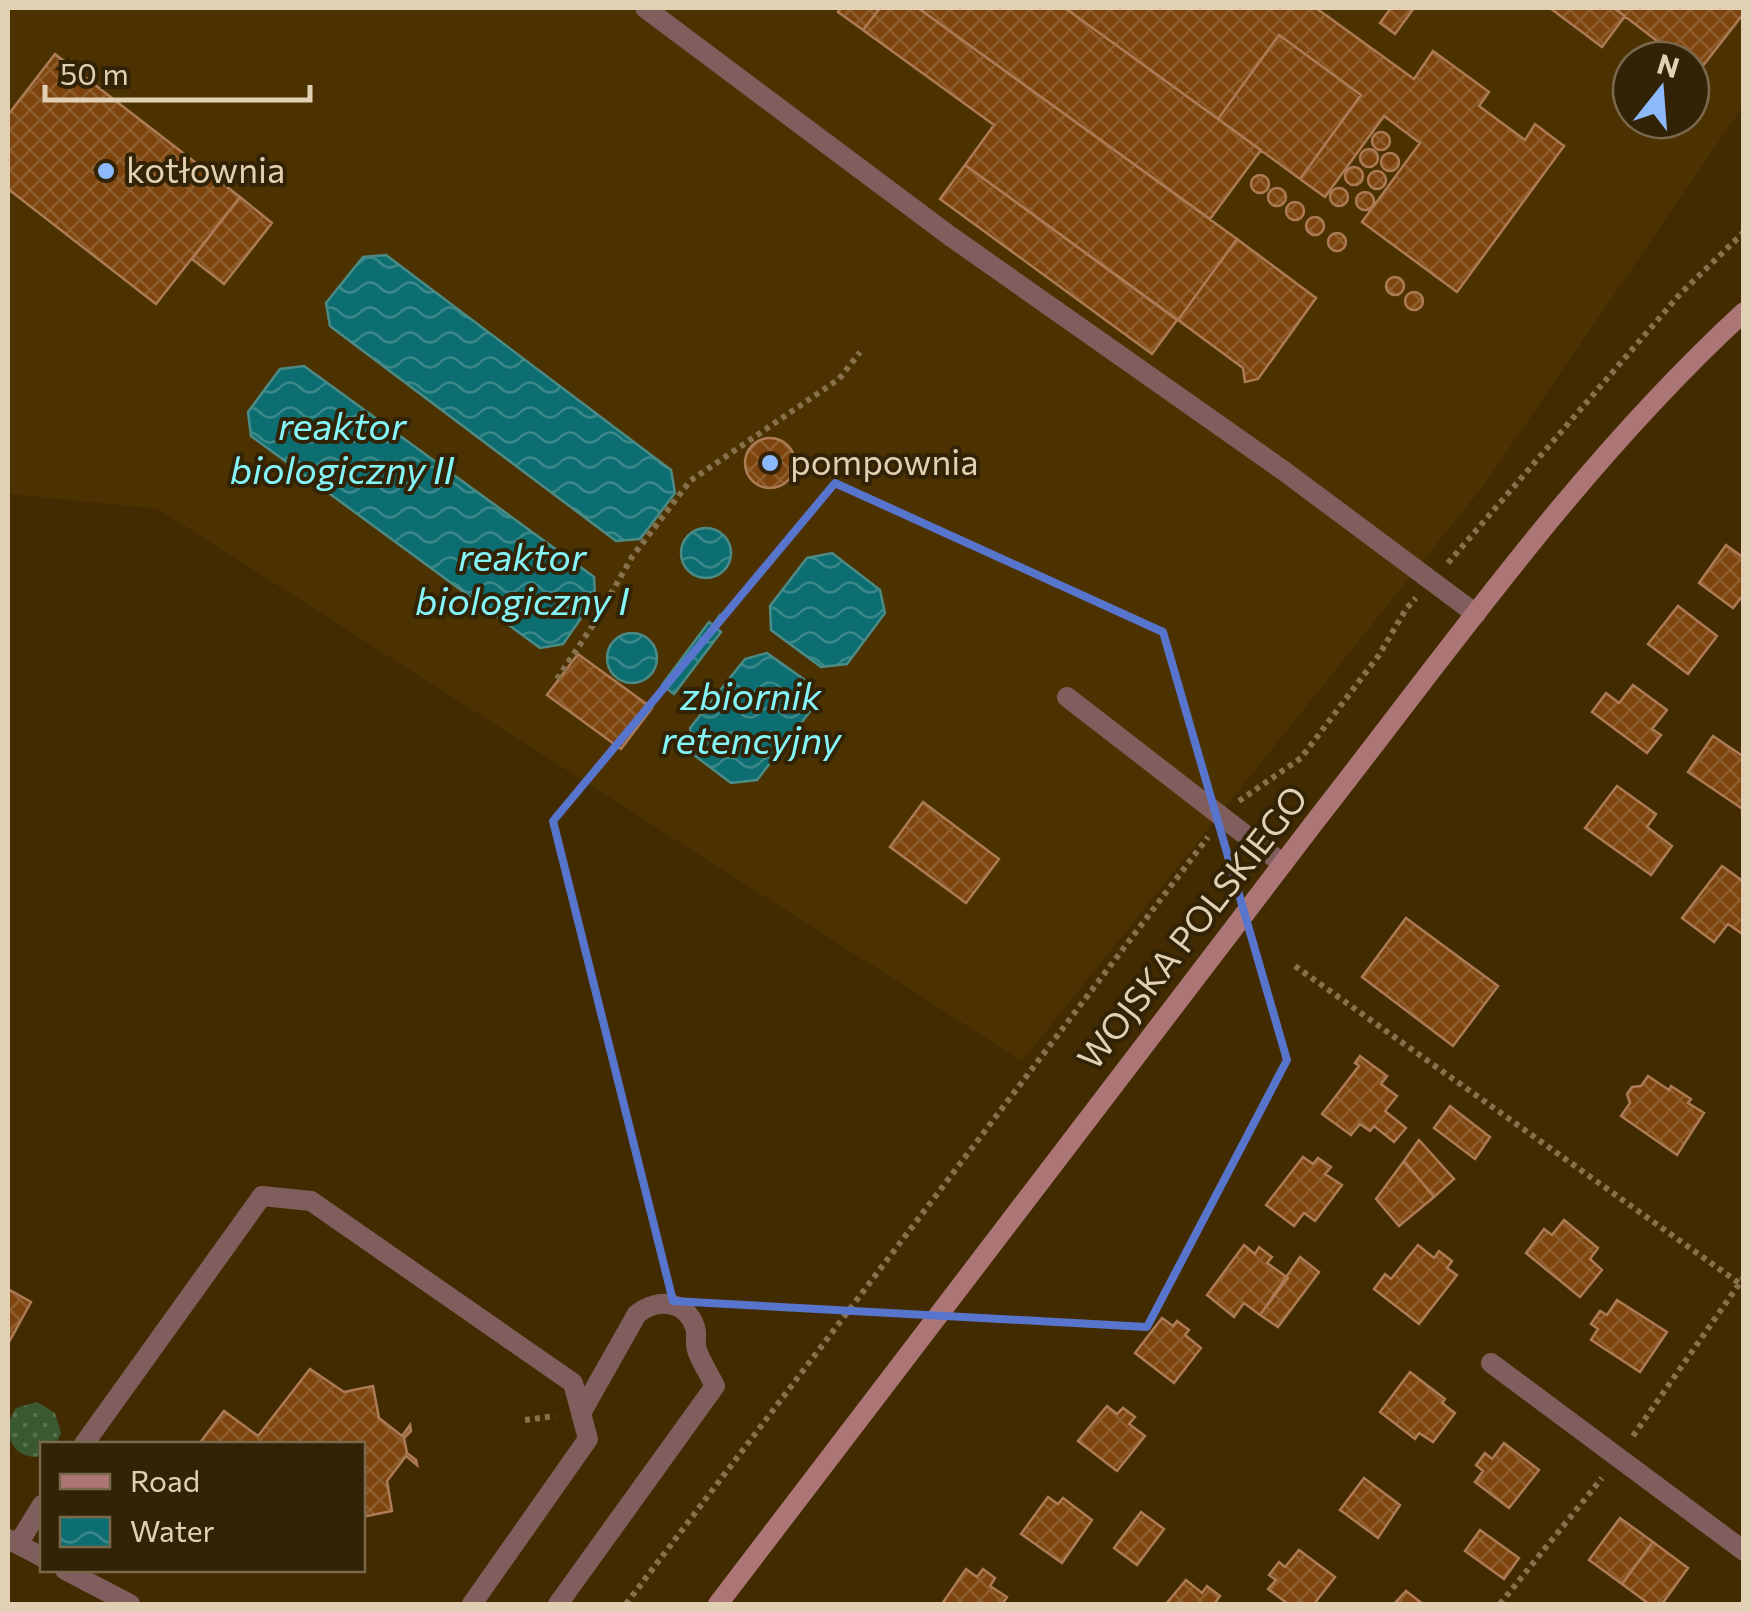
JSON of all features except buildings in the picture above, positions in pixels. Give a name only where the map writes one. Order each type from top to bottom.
[{"type":"main road","name":"WOJSKA POLSKIEGO","points":[[718,1604],[1546,524],[1650,403],[1744,312]]},
{"type":"street","points":[[645,8],[950,236],[1284,471],[1476,614]]},
{"type":"street","points":[[1067,697],[1283,864]]},
{"type":"street","points":[[85,1442],[262,1196],[311,1202],[574,1383],[588,1438],[472,1604]]},
{"type":"street","points":[[558,1604],[715,1386],[695,1346],[697,1335],[688,1314],[668,1303],[646,1306],[581,1413]]},
{"type":"street","points":[[1491,1363],[1744,1551]]},
{"type":"street","points":[[40,1507],[13,1541],[40,1556]]},
{"type":"street","points":[[69,1572],[130,1604]]},
{"type":"path","points":[[626,1604],[1223,817],[1232,806],[1301,758],[1379,654],[1406,610],[1680,294],[1744,232]]},
{"type":"path","points":[[558,679],[632,557],[690,481],[839,379],[860,352]]},
{"type":"path","points":[[1295,966],[1739,1283]]},
{"type":"highlighted area","points":[[835,483],[1163,632],[1287,1060],[1147,1327],[673,1301],[553,821]]},
{"type":"shaded area","points":[[8,8],[1743,8],[1743,106],[1484,485],[1022,1061],[158,509],[8,494]]},
{"type":"green space","points":[[37,1402],[55,1413],[61,1433],[57,1442],[40,1442],[40,1456],[23,1454],[12,1443],[9,1426],[16,1408]]},
{"type":"water","points":[[386,255],[671,470],[675,493],[640,539],[616,541],[330,326],[326,303],[363,257]]},
{"type":"water","points":[[304,366],[594,577],[595,598],[563,644],[540,648],[251,436],[248,412],[280,369]]},
{"type":"water","points":[[706,528],[724,535],[731,553],[724,571],[706,578],[688,571],[681,553],[688,535]]},
{"type":"water","points":[[832,553],[880,590],[885,613],[847,664],[821,667],[771,630],[770,606],[807,558]]},
{"type":"water","points":[[720,615],[723,618],[716,628],[721,632],[674,694],[662,685],[709,622],[713,625]]},
{"type":"water","points":[[632,633],[650,640],[657,658],[650,676],[632,683],[614,676],[607,658],[614,640]]},
{"type":"water","name":"zbiornik retencyjny","points":[[767,653],[809,683],[811,710],[757,780],[731,783],[694,755],[690,728],[745,659]]},
{"type":"place","name":"kotłownia","points":[[106,171]]},
{"type":"place","name":"pompownia","points":[[770,463]]},
{"type":"water label","name":"reaktor biologiczny II","points":[[342,449]]},
{"type":"water label","name":"reaktor biologiczny I","points":[[522,580]]}]
